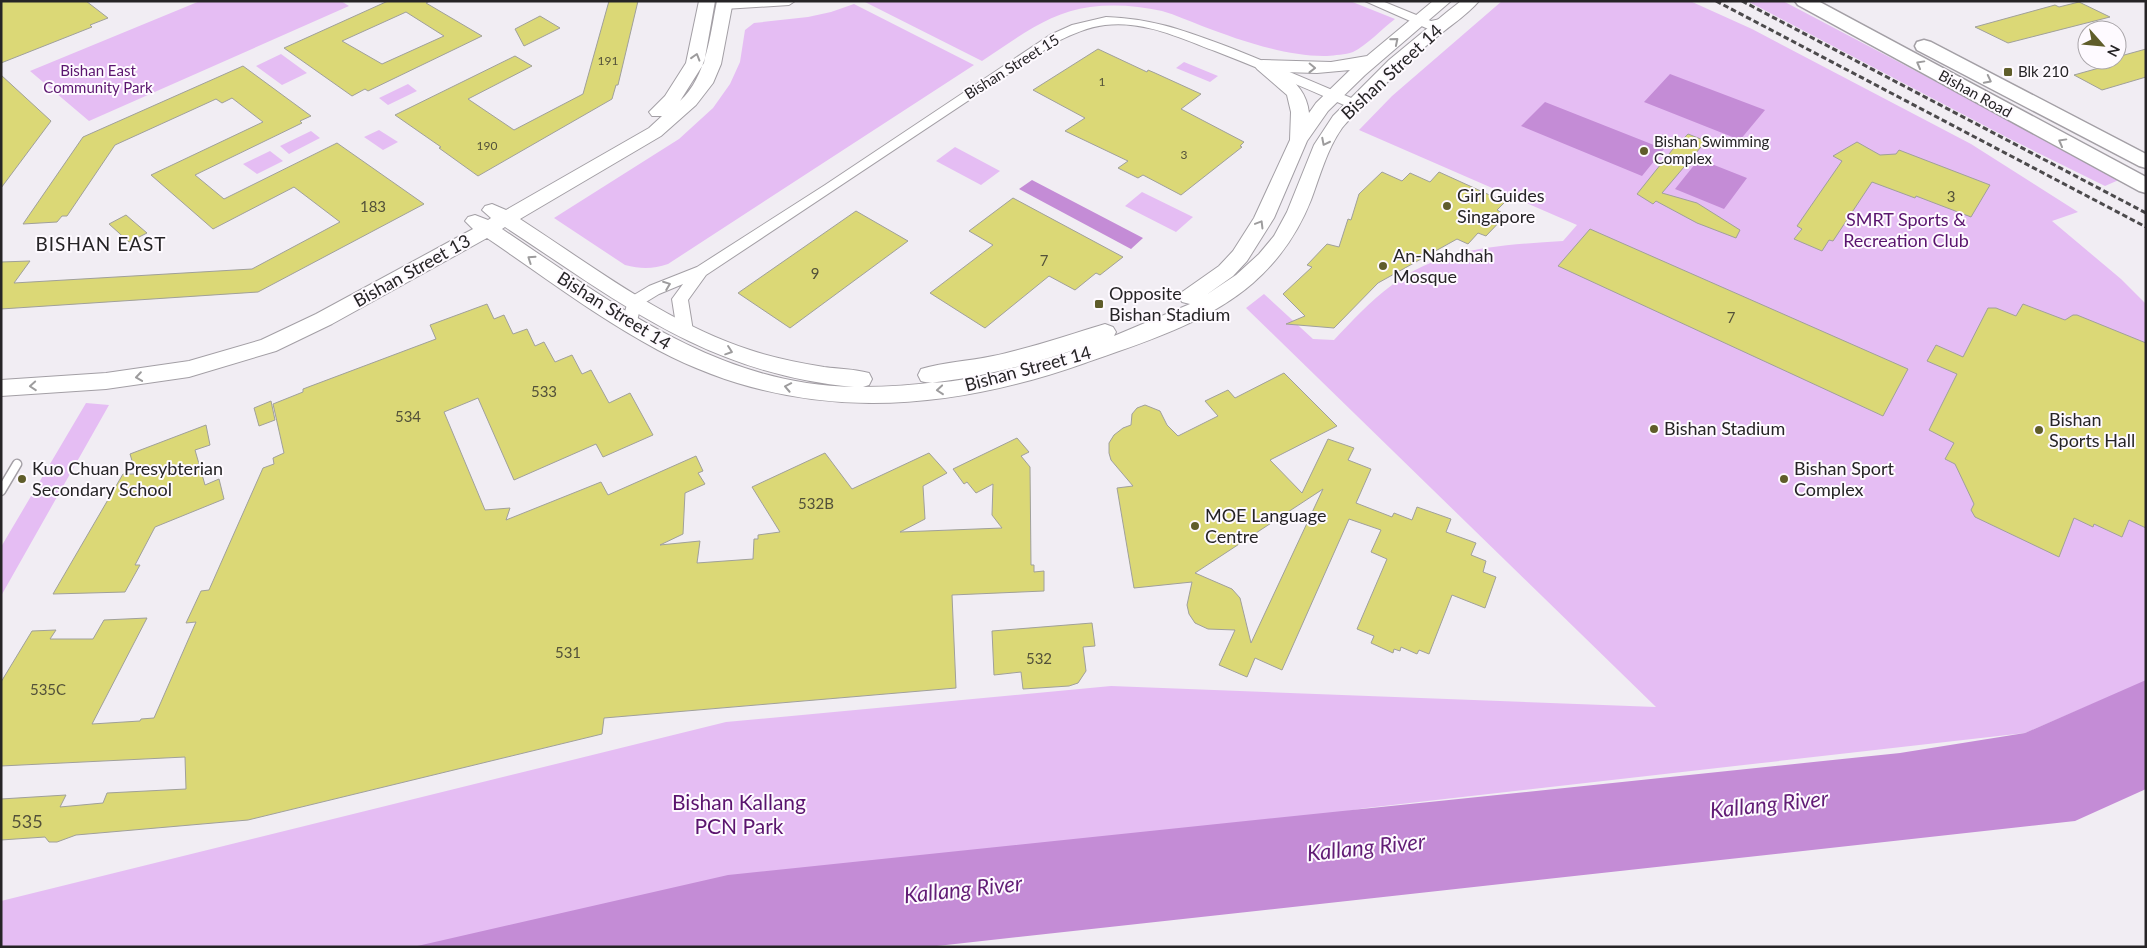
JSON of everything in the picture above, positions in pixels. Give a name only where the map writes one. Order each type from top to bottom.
[{"type":"main road","name":"Bishan Road","points":[[1804,1],[2146,186]]},
{"type":"main road","name":"Bishan Road","points":[[1836,1],[2146,162]]},
{"type":"street","points":[[719,2],[790,1]]},
{"type":"street","points":[[1371,1],[1430,25],[1444,22]]},
{"type":"street","name":"Bishan Street 14","points":[[490,219],[685,331],[723,349],[781,368],[831,377],[881,380],[949,373],[1027,355],[1138,321],[1182,301],[1226,271],[1240,256],[1264,218],[1298,141],[1310,120],[1334,95],[1375,58],[1443,1]]},
{"type":"street","name":"Bishan Street 14","points":[[490,219],[630,325],[695,359],[758,381],[818,392],[876,395],[946,390],[994,382],[1073,360],[1204,306],[1237,285],[1260,265],[1283,238],[1330,132],[1343,116],[1356,105],[1398,60],[1471,1]]},
{"type":"street","name":"Bishan Street 13","points":[[1,388],[106,382],[171,372],[211,363],[268,346],[324,319],[639,126],[672,99],[695,63],[719,2]]},
{"type":"street","name":"Bishan Street 15","points":[[634,302],[654,290],[702,271],[1054,38],[1076,28],[1106,21],[1134,22],[1165,28],[1263,65],[1356,105]]},
{"type":"street","points":[[1263,65],[1323,68],[1350,66],[1375,58]]},
{"type":"street","points":[[1263,65],[1288,84],[1299,100],[1301,114],[1298,141]]},
{"type":"street","name":"Bishan Street 13","points":[[1,372],[117,364],[177,356],[208,350],[251,337],[304,316],[490,219]]},
{"type":"street","name":"Bishan Street 15","points":[[685,331],[680,299],[702,271]]},
{"type":"street","points":[[630,325],[634,302]]},
{"type":"lane","points":[[1,491],[17,464]]},
{"type":"green space","name":"Bishan East Community Park","points":[[200,1],[341,1],[349,6],[89,121],[30,71]]},
{"type":"green space","points":[[863,1],[1350,1],[1395,19],[1353,52],[1312,56],[1280,51],[1247,42],[1162,11],[1126,6],[1090,7],[1061,14],[1047,20],[982,61]]},
{"type":"green space","points":[[1502,1],[1690,1],[1752,29],[1971,144],[2078,212],[2052,221],[2121,279],[2146,304],[2146,681],[2025,733],[1366,808],[506,947],[1,947],[1,901],[726,722],[1111,686],[1656,707],[1246,308],[1264,294],[1313,339],[1334,340],[1384,291],[1411,272],[1452,255],[1474,250],[1518,244],[1563,241],[1577,225],[1359,130],[1392,96]]},
{"type":"green space","points":[[1747,1],[1783,1],[2121,179],[2105,186],[2008,138]]},
{"type":"green space","points":[[854,4],[974,65],[668,264],[647,268],[625,265],[554,218],[679,139],[713,108],[730,84],[740,62],[745,30],[754,23],[808,17]]},
{"type":"green space","points":[[281,54],[307,73],[282,85],[256,66]]},
{"type":"green space","points":[[1184,62],[1218,76],[1210,82],[1176,68]]},
{"type":"green space","points":[[408,84],[417,91],[388,105],[379,98]]},
{"type":"green space","points":[[379,130],[398,142],[383,150],[364,137]]},
{"type":"green space","points":[[311,131],[320,138],[289,154],[280,146]]},
{"type":"green space","points":[[955,147],[1000,171],[981,185],[936,161]]},
{"type":"green space","points":[[270,151],[283,161],[257,174],[243,164]]},
{"type":"green space","points":[[1142,192],[1193,217],[1176,232],[1125,206]]},
{"type":"green space","points":[[86,403],[109,405],[1,596],[1,547]]},
{"type":"water","points":[[1670,74],[1765,110],[1740,140],[1644,102]]},
{"type":"water","points":[[1545,102],[1664,149],[1642,176],[1521,126]]},
{"type":"water","points":[[1699,159],[1747,178],[1724,209],[1675,189]]},
{"type":"water","points":[[1032,180],[1143,238],[1131,249],[1019,189]]},
{"type":"water","name":"Kallang River","points":[[2146,680],[2146,789],[2075,821],[928,947],[413,947],[728,875],[1900,753],[2025,733]]},
{"type":"building","points":[[1,1],[86,1],[108,18],[90,25],[92,27],[1,63]]},
{"type":"building","points":[[388,1],[430,1],[426,3],[482,36],[368,91],[365,89],[352,96],[284,48]],"holes":[[[406,12],[444,36],[382,64],[342,41]]]},
{"type":"building","points":[[609,1],[638,1],[618,85],[616,85],[612,99],[478,176],[395,115],[515,56],[532,66],[468,99],[514,130],[583,94]]},
{"type":"building","points":[[2079,2],[2110,17],[2098,20],[2077,20],[2077,25],[2008,43],[1975,27],[2055,5],[2059,7]]},
{"type":"building","points":[[540,16],[560,28],[524,46],[515,29]]},
{"type":"building","points":[[1098,49],[1201,94],[1181,109],[1244,142],[1240,146],[1242,147],[1181,195],[1143,175],[1138,178],[1118,168],[1128,161],[1065,131],[1085,118],[1033,90]]},
{"type":"building","points":[[2146,49],[2146,77],[2102,90],[2074,75],[2092,70],[2127,70],[2127,54]]},
{"type":"building","points":[[243,66],[311,116],[300,121],[302,123],[195,175],[224,199],[337,143],[424,204],[258,292],[1,309],[1,262],[30,261],[14,283],[252,269],[340,222],[294,187],[213,229],[151,175],[263,122],[232,98],[222,103],[216,99],[115,145],[67,216],[62,216],[57,222],[23,224],[83,137]]},
{"type":"building","points":[[1,75],[51,121],[1,188]]},
{"type":"building","points":[[1688,134],[1706,141],[1662,193],[1697,203],[1740,230],[1736,238],[1697,223],[1656,201],[1653,204],[1637,194],[1673,149]]},
{"type":"building","points":[[1857,142],[1880,155],[1896,154],[1899,150],[1990,185],[1971,217],[1872,182],[1833,241],[1829,240],[1822,251],[1794,239],[1802,229],[1797,226],[1842,161],[1833,156]]},
{"type":"building","points":[[1382,172],[1402,181],[1410,173],[1430,182],[1439,172],[1505,202],[1497,210],[1506,215],[1486,236],[1478,233],[1468,244],[1457,239],[1378,283],[1334,328],[1286,324],[1305,316],[1283,294],[1312,267],[1307,265],[1327,244],[1339,247],[1348,219],[1351,220],[1359,194]]},
{"type":"building","points":[[1013,198],[1123,257],[1100,275],[1096,273],[1075,290],[1049,276],[985,328],[930,293],[993,245],[969,231]]},
{"type":"building","points":[[856,211],[908,241],[790,328],[738,293]]},
{"type":"building","points":[[126,215],[147,233],[129,242],[109,224]]},
{"type":"building","points":[[1590,229],[1908,369],[1883,416],[1558,266]]},
{"type":"building","points":[[487,304],[494,319],[504,315],[513,334],[527,329],[535,346],[544,342],[555,362],[572,355],[582,374],[591,370],[609,403],[630,393],[653,435],[603,457],[596,444],[514,480],[478,398],[444,412],[485,510],[510,508],[506,520],[601,482],[608,495],[696,456],[703,471],[698,473],[705,484],[685,493],[683,534],[660,545],[700,541],[697,563],[753,559],[754,539],[758,539],[758,535],[780,532],[752,487],[825,453],[852,489],[929,453],[947,473],[923,486],[925,519],[900,532],[1002,528],[992,515],[993,484],[976,493],[967,482],[964,484],[953,469],[1017,438],[1029,452],[1021,456],[1030,467],[1031,565],[1034,565],[1034,572],[1044,571],[1044,591],[952,595],[956,688],[604,718],[602,734],[248,820],[76,835],[57,842],[49,842],[45,837],[1,840],[1,799],[66,795],[60,807],[103,803],[107,793],[186,789],[185,757],[1,766],[1,682],[32,631],[56,630],[50,639],[93,639],[104,620],[147,618],[92,724],[140,721],[141,719],[154,718],[196,622],[186,623],[201,591],[209,590],[263,468],[274,464],[273,458],[284,453],[273,404],[303,392],[303,389],[436,339],[430,325]]},
{"type":"building","name":"Bishan Sports Hall","points":[[2023,304],[2065,320],[2073,315],[2077,315],[2146,343],[2146,528],[2129,520],[2122,537],[2094,524],[2093,527],[2074,518],[2059,557],[1975,517],[1971,510],[1974,504],[1955,464],[1945,459],[1954,443],[1929,430],[1957,374],[1927,361],[1936,345],[1963,357],[1988,308],[1996,308],[2016,316]]},
{"type":"building","name":"MOE Language Centre","points":[[1284,373],[1337,426],[1270,460],[1302,493],[1328,439],[1354,448],[1348,460],[1371,469],[1356,503],[1392,517],[1394,513],[1412,520],[1417,507],[1451,519],[1446,532],[1476,543],[1471,555],[1486,561],[1483,572],[1496,577],[1485,608],[1452,595],[1429,654],[1419,650],[1417,654],[1401,647],[1400,651],[1394,649],[1393,653],[1371,643],[1374,636],[1357,629],[1387,559],[1371,552],[1381,530],[1349,519],[1282,670],[1255,658],[1247,677],[1219,665],[1235,630],[1208,629],[1195,623],[1189,614],[1187,605],[1192,582],[1134,588],[1117,488],[1133,486],[1111,460],[1109,443],[1114,435],[1131,425],[1132,414],[1137,408],[1145,405],[1160,411],[1167,425],[1178,436],[1218,416],[1205,401],[1228,390],[1235,398]],"holes":[[[1323,489],[1251,643],[1240,598],[1232,589],[1195,573]]]},
{"type":"building","points":[[271,401],[275,420],[259,426],[254,408]]},
{"type":"building","points":[[206,425],[210,445],[195,450],[205,485],[219,479],[224,499],[155,527],[135,565],[140,565],[125,592],[53,594],[123,474],[136,474],[130,454]]},
{"type":"building","points":[[1092,623],[1095,646],[1083,647],[1086,671],[1078,683],[1069,686],[1023,689],[1021,672],[994,675],[992,631]]},
{"type":"railway","points":[[1716,1],[2146,227]]},
{"type":"railway","points":[[1742,1],[2146,213]]},
{"type":"place","name":"Blk 210","points":[[2008,72]]},
{"type":"place","name":"Bishan Swimming Complex","points":[[1644,151]]},
{"type":"place","name":"Girl Guides Singapore","points":[[1447,206]]},
{"type":"place","name":"An-Nahdhah Mosque","points":[[1383,266]]},
{"type":"place","name":"Opposite Bishan Stadium","points":[[1099,304]]},
{"type":"place","name":"Bishan Stadium","points":[[1654,429]]},
{"type":"place","name":"Bishan Sports Hall","points":[[2039,430]]},
{"type":"place","name":"Kuo Chuan Presybterian Secondary School","points":[[22,479]]},
{"type":"place","name":"Bishan Sport Complex","points":[[1784,479]]},
{"type":"place","name":"MOE Language Centre","points":[[1195,526]]},
{"type":"district","name":"BISHAN EAST","points":[[101,244]]},
{"type":"park label","name":"SMRT Sports & Recreation Club","points":[[1906,230]]},
{"type":"park label","name":"Bishan Kallang PCN Park","points":[[739,815]]}]
